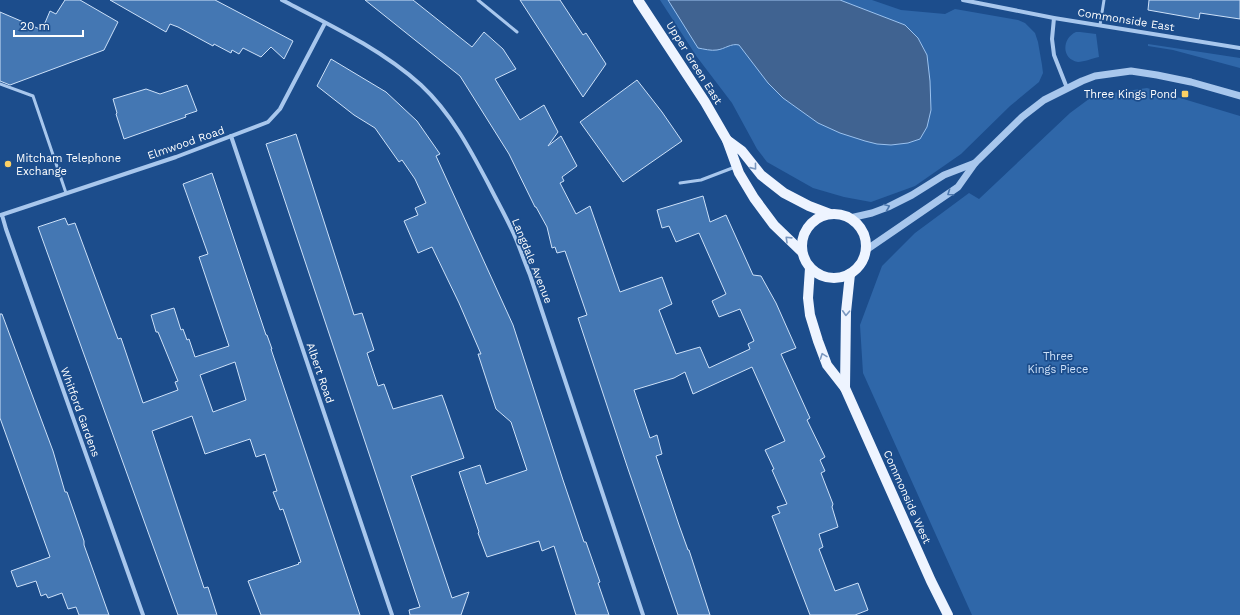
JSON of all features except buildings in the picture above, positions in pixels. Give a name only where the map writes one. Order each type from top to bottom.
[{"type":"main road","name":"Upper Green East","points":[[638,0],[682,65],[727,140],[739,173],[754,198],[770,220],[802,252]]},
{"type":"main road","name":"Upper Green East","points":[[727,140],[742,151],[761,175],[784,193],[809,206],[830,214]]},
{"type":"main road","points":[[830,214],[843,214],[850,218],[861,228],[866,237],[866,250],[862,263],[850,274],[836,278],[828,278],[816,273],[810,268],[802,252],[802,242],[805,232],[811,223],[830,214]]},
{"type":"main road","name":"Commonside West","points":[[810,268],[808,298],[810,315],[827,366],[845,388],[931,581],[948,615]]},
{"type":"main road","name":"Commonside West","points":[[845,388],[844,349],[850,274]]},
{"type":"street","name":"Langdale Avenue","points":[[282,0],[367,46],[391,62],[422,86],[456,125],[477,162],[516,239],[530,275],[643,615]]},
{"type":"street","name":"Commonside East","points":[[963,0],[1054,18],[1240,48]]},
{"type":"street","points":[[1054,18],[1052,39],[1054,55],[1067,88]]},
{"type":"street","name":"Elmwood Road","points":[[1,215],[176,156],[268,122],[280,109],[325,23]]},
{"type":"street","points":[[866,250],[958,187],[975,163],[1022,117],[1044,100],[1082,80],[1095,76],[1132,71],[1157,74],[1240,96]]},
{"type":"street","name":"Albert Road","points":[[231,136],[392,615]]},
{"type":"street","points":[[850,218],[872,213],[888,207],[912,195],[944,175],[975,163]]},
{"type":"street","name":"Whitford Gardens","points":[[1,215],[143,615]]},
{"type":"lane","points":[[478,0],[517,32]]},
{"type":"lane","points":[[1100,25],[1104,0]]},
{"type":"lane","points":[[0,84],[34,96],[66,193]]},
{"type":"lane","points":[[680,182],[701,180],[736,166]]},
{"type":"green space","points":[[660,0],[872,0],[901,10],[945,14],[955,9],[1018,20],[1025,23],[1035,33],[1043,73],[1039,82],[1010,106],[961,154],[915,186],[871,202],[844,197],[813,188],[767,162],[757,149],[732,103],[697,57]]},
{"type":"green space","points":[[1076,32],[1096,34],[1099,57],[1078,62],[1069,57],[1066,53],[1066,43],[1071,35]]},
{"type":"green space","points":[[1148,44],[1240,58],[1240,68],[1173,50],[1148,46]]},
{"type":"green space","name":"Three Kings Piece","points":[[1147,88],[1240,116],[1240,615],[972,615],[863,373],[860,325],[882,266],[915,233],[969,193],[979,199],[1070,113],[1093,96]]},
{"type":"shaded area","points":[[668,0],[840,0],[905,25],[918,38],[927,55],[931,110],[927,127],[920,139],[908,143],[891,145],[865,141],[840,133],[818,123],[783,98],[768,83],[739,45],[733,45],[715,50],[698,48]]},
{"type":"place","name":"Three Kings Pond","points":[[1185,94]]},
{"type":"place","name":"Mitcham Telephone Exchange","points":[[8,164]]}]
